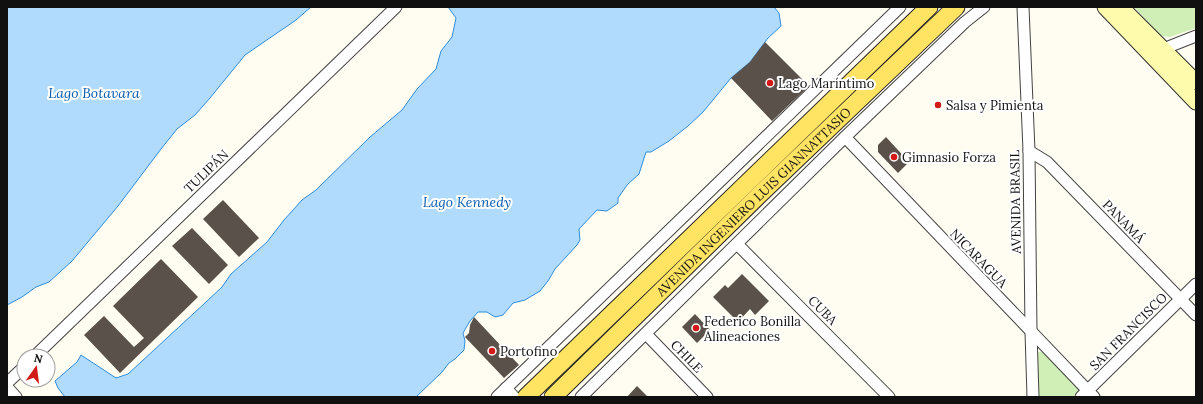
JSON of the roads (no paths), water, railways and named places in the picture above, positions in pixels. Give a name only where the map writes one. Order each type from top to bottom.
[{"type":"main road","name":"AVENIDA INGENIERO LUIS GIANNATTASIO","points":[[526,397],[930,7]]},
{"type":"main road","name":"AVENIDA INGENIERO LUIS GIANNATTASIO","points":[[552,397],[758,196],[956,7]]},
{"type":"street","name":"TULIPÁN","points":[[43,348],[396,7]]},
{"type":"street","points":[[496,397],[900,7]]},
{"type":"street","name":"AVENIDA INGENIERO LUIS GIANNATTASIO","points":[[581,397],[845,137],[965,22],[984,7]]},
{"type":"street","name":"AVENIDA BRASIL","points":[[1023,7],[1029,151],[1033,397]]},
{"type":"street","points":[[1105,7],[1157,52],[1196,82]]},
{"type":"street","points":[[1121,7],[1196,102]]},
{"type":"street","points":[[1157,52],[1196,36]]},
{"type":"street","name":"NICARAGUA","points":[[845,137],[1031,332],[1088,395]]},
{"type":"street","name":"PANAMÁ","points":[[1029,151],[1047,162],[1196,315]]},
{"type":"street","name":"CUBA","points":[[738,244],[889,397]]},
{"type":"street","name":"SAN FRANCISCO","points":[[1088,395],[1196,284]]},
{"type":"street","name":"CHILE","points":[[646,334],[707,397]]},
{"type":"street","points":[[7,383],[16,375]]},
{"type":"street","points":[[7,387],[16,397]]},
{"type":"street","points":[[506,388],[514,397]]},
{"type":"water","name":"Lago Botavara","points":[[7,7],[311,7],[296,20],[245,55],[195,115],[177,129],[118,206],[72,261],[49,282],[36,287],[7,305]]},
{"type":"water","name":"Lago Kennedy","points":[[448,7],[774,7],[779,13],[781,26],[768,38],[750,62],[731,78],[703,112],[688,126],[669,141],[651,152],[646,152],[639,174],[627,185],[618,198],[618,203],[607,211],[597,210],[579,229],[580,240],[577,245],[555,269],[540,291],[525,300],[513,303],[503,315],[495,317],[487,312],[478,312],[470,321],[463,333],[465,341],[464,350],[449,363],[442,372],[416,397],[65,397],[58,388],[56,380],[77,362],[81,355],[116,378],[128,374],[222,287],[231,274],[267,242],[302,200],[316,190],[370,137],[402,110],[417,89],[436,69],[441,51],[452,37],[456,18]]},
{"type":"place","name":"Lago Maríntimo","points":[[770,83]]},
{"type":"place","name":"Salsa y Pimienta","points":[[938,105]]},
{"type":"place","name":"Gimnasio Forza","points":[[894,157]]},
{"type":"place","name":"Federico Bonilla Alineaciones","points":[[696,328]]},
{"type":"place","name":"Portofino","points":[[492,351]]}]
